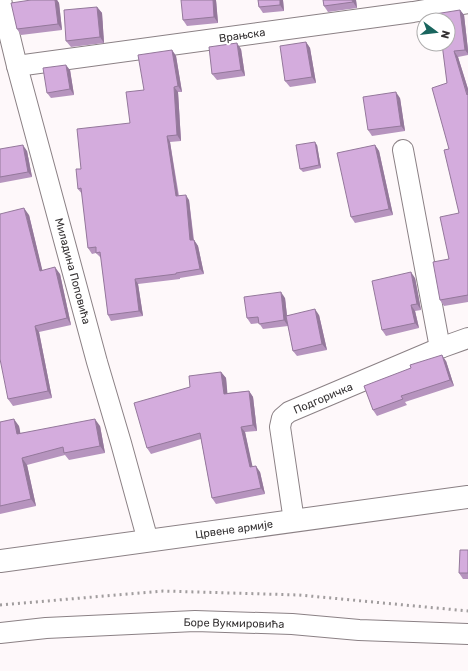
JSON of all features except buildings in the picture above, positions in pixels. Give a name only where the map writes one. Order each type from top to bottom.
[{"type":"main road","name":"Црвене армије","points":[[0,561],[468,496]]},
{"type":"street","name":"Миладина Поповића","points":[[1,0],[17,66],[97,362],[148,541]]},
{"type":"street","name":"Врањска","points":[[17,66],[398,14],[468,3]]},
{"type":"street","points":[[404,150],[440,348]]},
{"type":"street","name":"Подгоричка","points":[[294,521],[280,427],[282,418],[289,412],[440,348],[468,338]]},
{"type":"street","name":"Боре Вукмировића","points":[[0,633],[46,628],[195,621],[292,624],[359,630],[468,634]]},
{"type":"railway","points":[[0,605],[163,591],[299,595],[468,611]]}]
